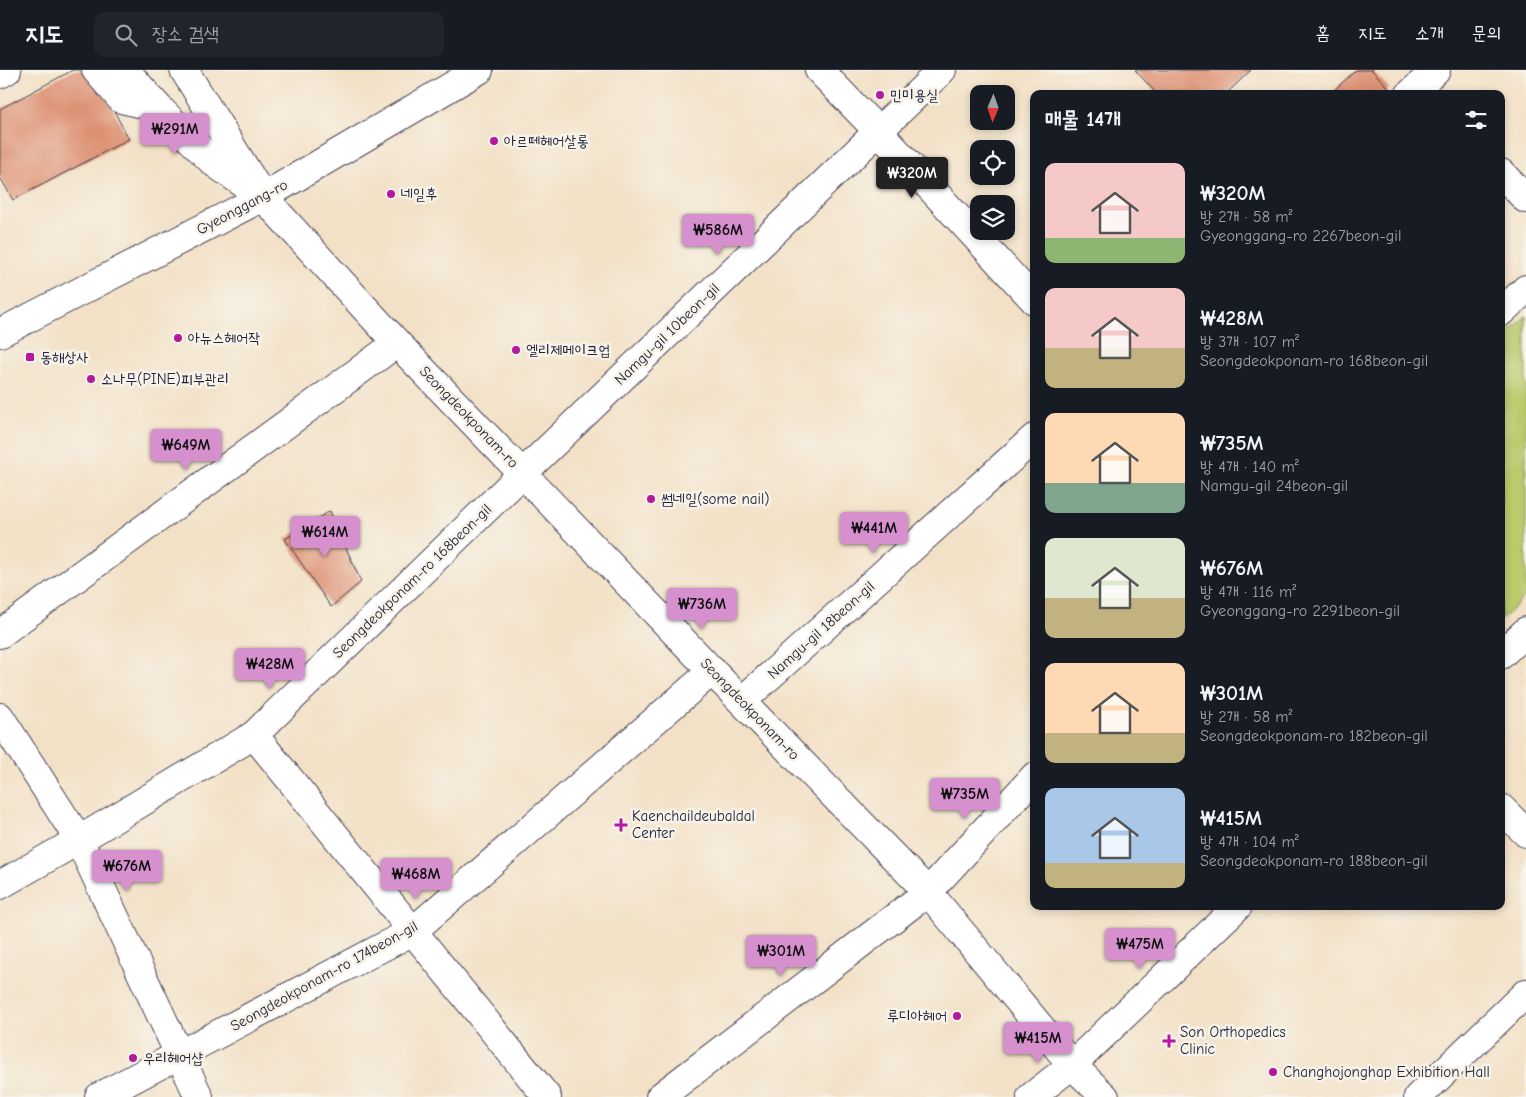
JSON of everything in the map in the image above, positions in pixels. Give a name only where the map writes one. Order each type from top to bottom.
[{"type":"street","points":[[0,74],[7,70]]},
{"type":"street","points":[[96,70],[121,99],[159,108]]},
{"type":"street","name":"Seongdeokponam-ro","points":[[126,70],[159,108],[213,162],[263,197]]},
{"type":"street","name":"Gyeonggang-ro","points":[[0,333],[263,197],[478,70]]},
{"type":"street","points":[[819,70],[1030,296]]},
{"type":"street","name":"Namgu-gil 10beon-gil","points":[[523,473],[942,70]]},
{"type":"street","name":"Seongdeokponam-ro","points":[[186,71],[263,197],[398,343],[712,671],[928,892],[1072,1065],[1105,1097]]},
{"type":"street","points":[[1505,177],[1526,200]]},
{"type":"street","points":[[1505,308],[1526,289]]},
{"type":"street","points":[[0,634],[398,343]]},
{"type":"street","name":"Namgu-gil 18beon-gil","points":[[742,701],[1030,442]]},
{"type":"street","name":"Seongdeokponam-ro 168beon-gil","points":[[0,885],[254,735],[523,473]]},
{"type":"street","points":[[1505,651],[1526,631]]},
{"type":"street","name":"Seongdeokponam-ro 174beon-gil","points":[[99,1097],[413,931],[712,671]]},
{"type":"street","points":[[0,717],[79,840],[199,1097]]},
{"type":"street","points":[[254,735],[547,1097]]},
{"type":"street","points":[[660,1097],[928,892],[1030,780]]},
{"type":"street","points":[[1505,812],[1526,832]]},
{"type":"street","points":[[1030,1097],[1072,1065],[1234,910]]},
{"type":"street","points":[[1418,1097],[1526,993]]},
{"type":"green space","points":[[1526,316],[1526,596],[1505,616],[1505,336]]},
{"type":"building","points":[[73,70],[92,70],[129,139],[13,200],[0,177],[0,109]]},
{"type":"building","points":[[1135,70],[1251,70],[1230,90],[1153,90]]},
{"type":"building","points":[[1356,70],[1372,70],[1389,88],[1387,90],[1334,90]]},
{"type":"building","points":[[330,511],[361,582],[331,607],[285,539]]},
{"type":"place","name":"민미용실","points":[[880,95]]},
{"type":"place","name":"아르떼헤어살롱","points":[[494,141]]},
{"type":"place","name":"네일후","points":[[391,194]]},
{"type":"place","name":"아뉴스헤어작","points":[[178,338]]},
{"type":"place","name":"엘리제메이크업","points":[[516,350]]},
{"type":"place","name":"동해상사","points":[[30,357]]},
{"type":"place","name":"소나무(PINE)피부관리","points":[[91,379]]},
{"type":"place","name":"썸네일(some nail)","points":[[651,499]]},
{"type":"place","name":"Kaenchaildeubaldal Center","points":[[621,825]]},
{"type":"place","name":"루디아헤어","points":[[957,1016]]},
{"type":"place","name":"Son Orthopedics Clinic","points":[[1169,1041]]},
{"type":"place","name":"우리헤어샵","points":[[133,1058]]},
{"type":"place","name":"Changhojonghap Exhibition Hall","points":[[1273,1072]]}]
